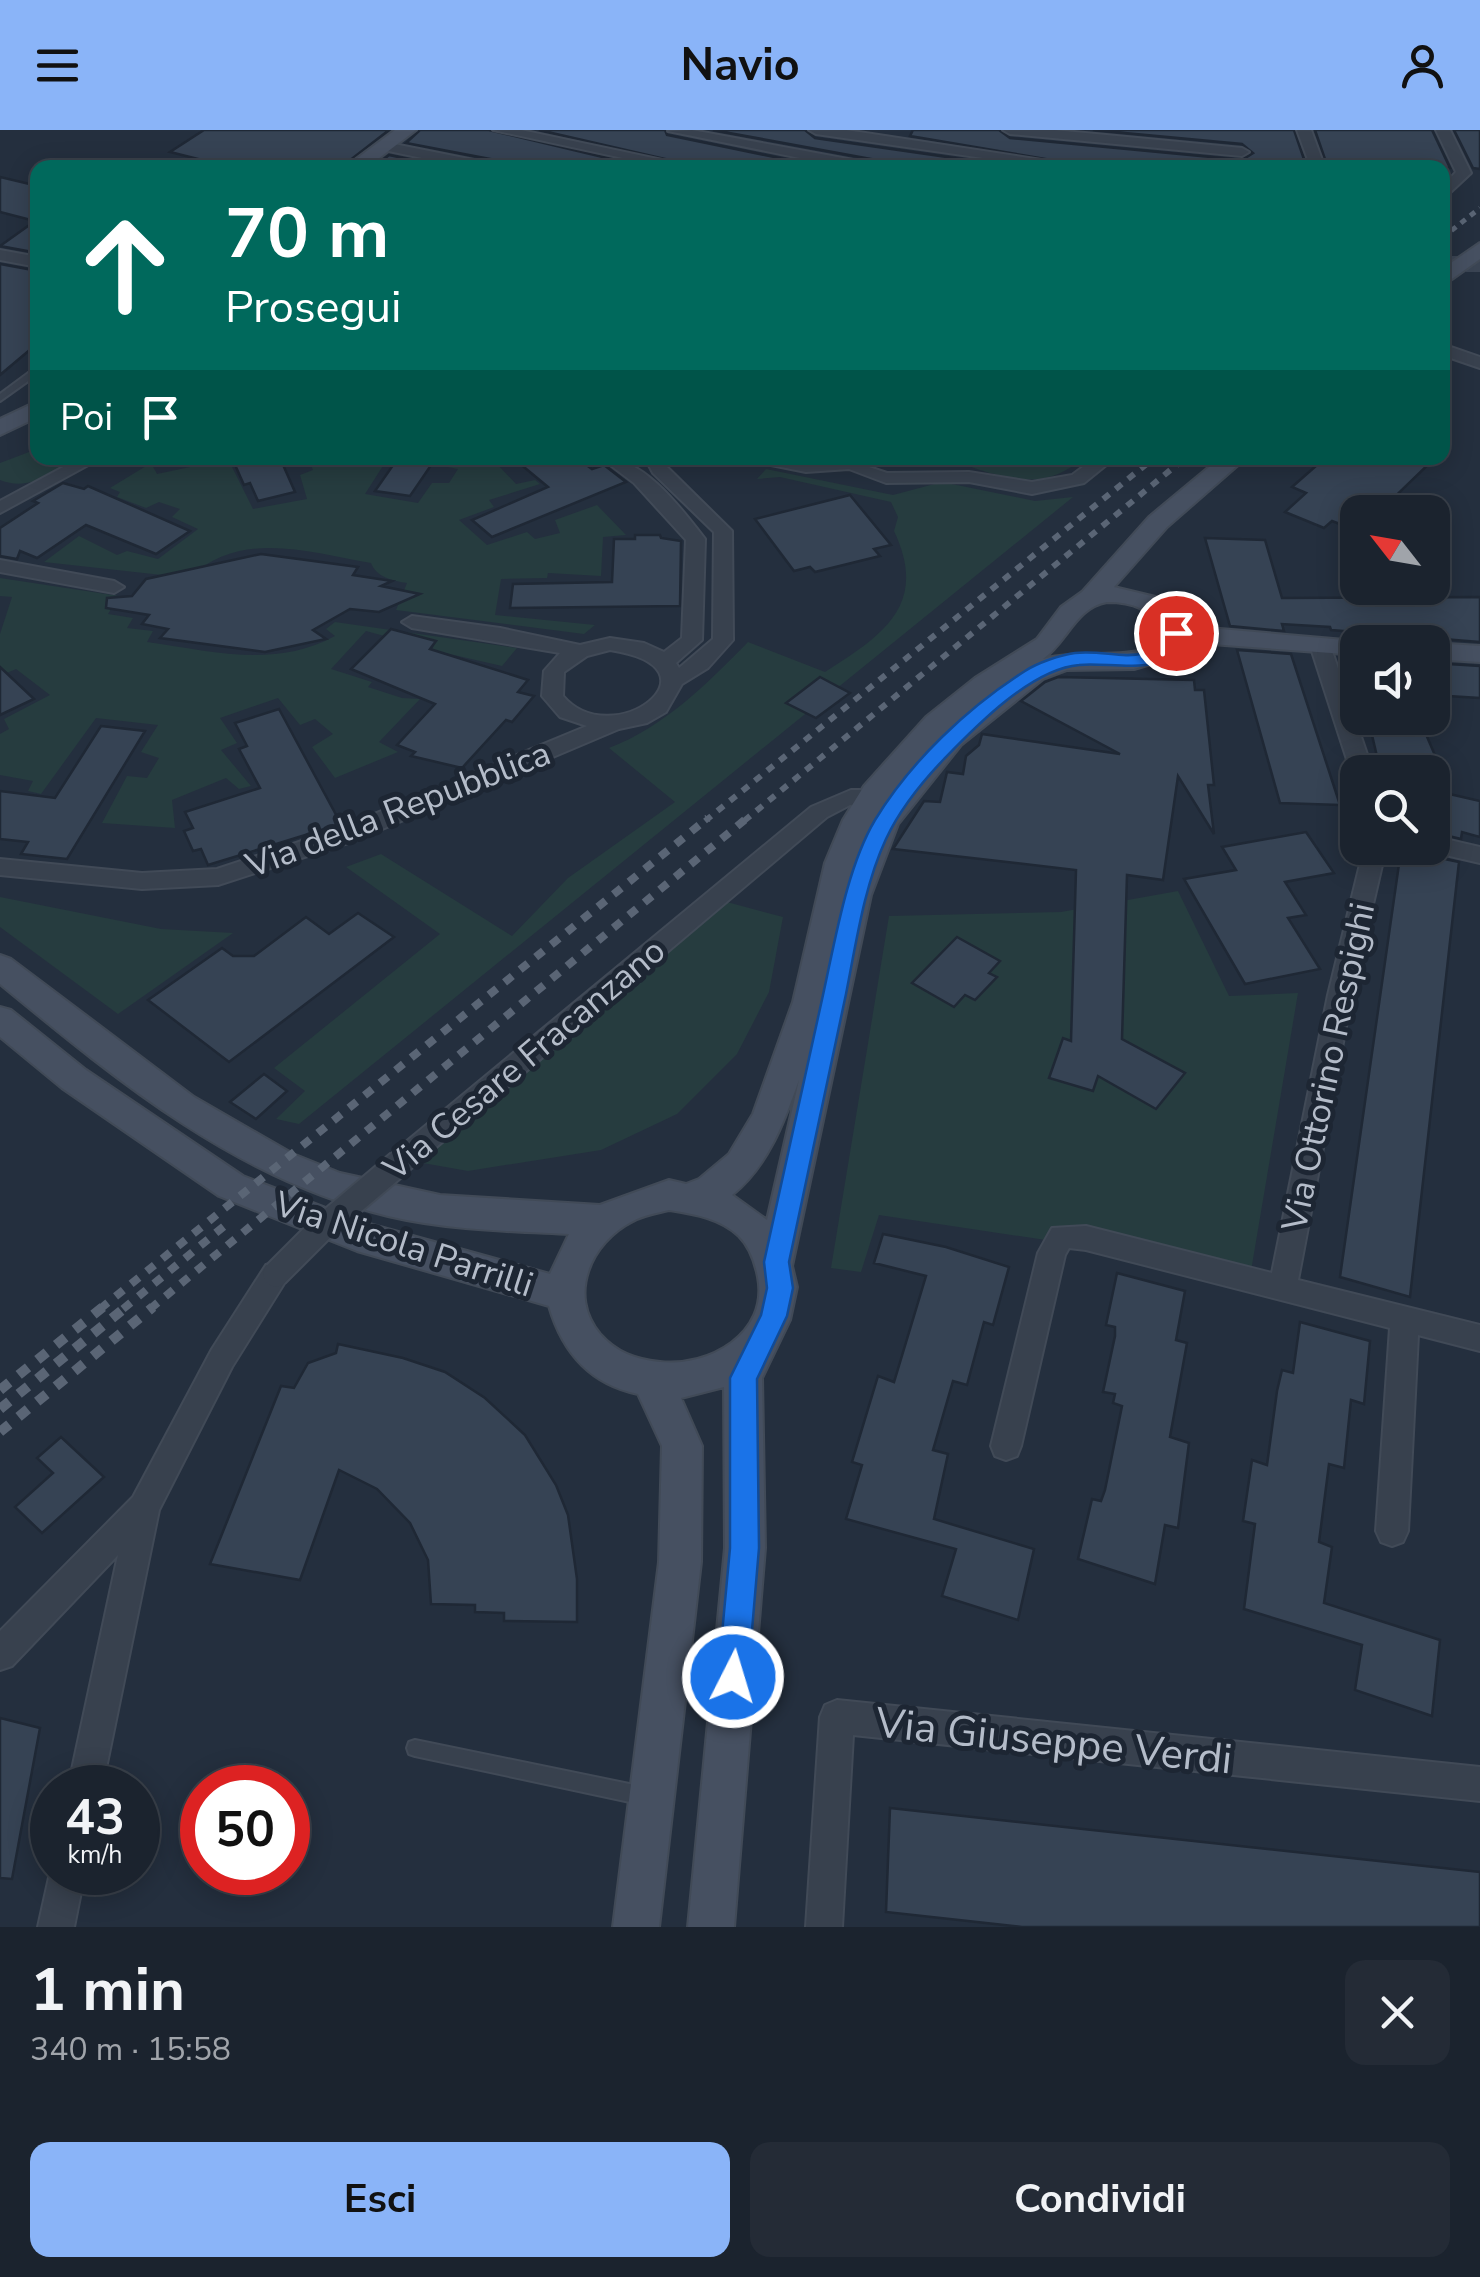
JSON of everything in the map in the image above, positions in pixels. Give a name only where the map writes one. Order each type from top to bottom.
[{"type":"street","points":[[364,160],[407,130]]},
{"type":"street","points":[[500,130],[653,160]]},
{"type":"street","points":[[674,130],[833,160]]},
{"type":"street","points":[[816,130],[895,136],[1039,160]]},
{"type":"street","points":[[1010,130],[1242,152]]},
{"type":"street","points":[[1304,130],[1315,160]]},
{"type":"street","points":[[1443,130],[1464,173],[1450,188]]},
{"type":"street","points":[[880,160],[895,136]]},
{"type":"street","points":[[384,146],[454,160]]},
{"type":"street","points":[[1450,273],[1480,249]]},
{"type":"street","points":[[0,254],[30,260]]},
{"type":"street","points":[[1450,353],[1480,363]]},
{"type":"street","points":[[0,412],[30,399]]},
{"type":"street","points":[[0,428],[30,412]]},
{"type":"street","points":[[0,507],[79,465]]},
{"type":"street","points":[[580,651],[554,671],[552,696],[575,717],[614,724],[651,714],[664,704],[670,670],[692,640],[696,539],[640,479],[620,465]]},
{"type":"street","points":[[637,465],[640,479]]},
{"type":"street","points":[[657,465],[722,531],[724,547],[723,640],[702,664],[670,670]]},
{"type":"street","points":[[790,465],[834,469],[841,465]]},
{"type":"street","points":[[855,465],[886,478],[970,477],[1032,488],[1078,480],[1097,465]]},
{"type":"street","points":[[915,476],[930,465]]},
{"type":"street","points":[[944,465],[970,477]]},
{"type":"street","points":[[694,1196],[721,1184],[752,1150],[774,1105],[809,1003],[844,853],[857,821],[873,798],[907,752],[944,714],[994,676],[1044,647],[1064,625],[1068,611],[1091,597],[1131,550],[1226,465]]},
{"type":"street","points":[[1131,550],[1132,580],[1140,598]]},
{"type":"street","points":[[0,566],[114,587]]},
{"type":"street","points":[[1064,625],[1077,646],[1123,662],[1154,658],[1173,643],[1176,633],[1162,609],[1140,598],[1091,597]]},
{"type":"street","points":[[412,622],[500,634],[580,651],[626,645],[655,654],[670,670]]},
{"type":"street","points":[[1176,633],[1340,646]]},
{"type":"street","points":[[1320,645],[1356,755]]},
{"type":"street","points":[[1450,652],[1480,654]]},
{"type":"street","points":[[776,1262],[853,910],[873,844],[884,822],[932,759],[975,716],[1054,663],[1106,659]]},
{"type":"street","name":"Via della Repubblica","points":[[0,867],[63,876],[142,880],[218,877],[363,828],[614,724]]},
{"type":"street","name":"Via Cesare Fracanzano","points":[[0,1654],[144,1507],[222,1358],[276,1274],[322,1228],[819,812],[836,800],[860,795],[873,798]]},
{"type":"street","points":[[1450,848],[1480,854]]},
{"type":"street","name":"Via Ottorino Respighi","points":[[1283,1287],[1340,995],[1371,865]]},
{"type":"street","name":"Via Nicola Parrilli","points":[[0,968],[116,1060],[264,1156],[387,1200],[498,1215],[600,1220]]},
{"type":"street","name":"Via Nicola Parrilli","points":[[0,1019],[74,1079],[231,1186],[357,1236],[564,1294]]},
{"type":"street","points":[[711,1927],[745,1548],[743,1378],[774,1316],[780,1288],[776,1262],[765,1238],[746,1218],[722,1204],[694,1196],[644,1198],[600,1220],[572,1254],[564,1294],[571,1324],[589,1350],[616,1369],[650,1380],[681,1381],[712,1374],[738,1360],[760,1340]]},
{"type":"street","points":[[1006,1446],[1048,1270],[1062,1236],[1086,1238],[1480,1338]]},
{"type":"street","points":[[1392,1531],[1405,1319]]},
{"type":"street","points":[[636,1927],[680,1562],[682,1496],[682,1446],[650,1380]]},
{"type":"street","points":[[90,1765],[144,1507]]},
{"type":"street","name":"Via Giuseppe Verdi","points":[[824,1927],[836,1717],[1480,1784]]},
{"type":"street","points":[[56,1927],[62,1895]]},
{"type":"lane","points":[[0,398],[30,376]]},
{"type":"lane","points":[[415,1748],[652,1798]]},
{"type":"green space","points":[[30,452],[30,465],[66,465],[21,484],[0,480],[0,463]]},
{"type":"green space","points":[[148,465],[152,465],[157,474],[200,465],[231,465],[253,509],[307,499],[300,475],[313,470],[311,465],[384,465],[365,494],[418,503],[432,483],[449,483],[458,469],[444,465],[498,465],[516,484],[535,480],[540,484],[489,500],[494,507],[459,520],[487,545],[527,532],[535,539],[560,533],[555,520],[597,505],[626,535],[603,537],[601,576],[548,573],[547,578],[501,579],[495,615],[595,625],[584,634],[396,610],[407,583],[381,575],[371,563],[299,550],[253,549],[231,553],[189,578],[44,562],[79,536],[117,555],[127,551],[158,559],[198,529],[172,517],[180,509],[159,502],[146,508],[117,497],[120,492],[110,488]]},
{"type":"green space","points":[[968,465],[1075,465],[1041,479],[1020,479]]},
{"type":"green space","points":[[766,469],[893,495],[942,482],[1035,501],[1073,497],[299,1124],[276,1119],[305,1091],[274,1068],[440,934],[346,867],[381,854],[512,936],[568,878],[675,802],[609,748],[666,716],[748,642],[825,672],[882,631],[903,598],[906,579],[894,531],[898,517],[891,502],[780,477],[757,479]]},
{"type":"green space","points":[[0,578],[119,596],[108,614],[133,618],[127,628],[153,631],[147,642],[219,653],[266,655],[312,646],[335,636],[326,629],[335,622],[517,648],[502,666],[432,650],[436,641],[410,643],[366,631],[331,669],[372,682],[368,687],[402,698],[420,699],[379,742],[398,752],[335,778],[312,747],[333,734],[315,719],[300,725],[278,698],[220,718],[237,743],[221,750],[251,786],[239,789],[226,778],[172,800],[175,828],[102,823],[127,776],[147,778],[159,758],[141,752],[158,725],[96,718],[41,794],[28,791],[33,781],[0,775],[0,734],[9,729],[4,719],[50,695],[16,669],[0,676],[0,634],[12,597],[0,596]]},
{"type":"green space","points":[[1178,891],[1229,996],[1298,993],[1251,1271],[879,1215],[861,1272],[831,1268],[889,916],[1061,912]]},
{"type":"green space","points":[[0,897],[161,929],[233,933],[118,1014],[0,927]]},
{"type":"green space","points":[[727,902],[783,917],[769,992],[737,1054],[677,1114],[601,1150],[468,1171],[417,1162]]},
{"type":"building","points":[[204,130],[389,130],[350,160],[202,160],[170,152]]},
{"type":"building","points":[[420,130],[489,130],[615,160],[495,160],[406,143]]},
{"type":"building","points":[[539,130],[665,130],[667,135],[789,160],[669,160]]},
{"type":"building","points":[[713,130],[805,130],[815,138],[968,160],[876,160]]},
{"type":"building","points":[[913,130],[999,130],[1010,138],[1242,160],[1051,160],[910,136]]},
{"type":"building","points":[[1093,130],[1294,130],[1304,160],[1242,160],[1253,153],[1242,144]]},
{"type":"building","points":[[1315,130],[1432,130],[1446,160],[1325,160]]},
{"type":"building","points":[[1454,130],[1480,130],[1480,169],[1473,168]]},
{"type":"building","points":[[389,155],[412,160],[383,160]]},
{"type":"building","points":[[0,177],[30,184],[30,220],[0,212]]},
{"type":"building","points":[[30,225],[30,252],[0,246]]},
{"type":"building","points":[[0,264],[30,270],[30,350],[0,375]]},
{"type":"building","points":[[235,465],[283,465],[295,492],[258,501],[250,483],[244,485]]},
{"type":"building","points":[[393,465],[431,465],[410,496],[375,491]]},
{"type":"building","points":[[521,465],[587,465],[592,469],[604,465],[626,482],[492,537],[472,520],[548,487]]},
{"type":"building","points":[[1317,465],[1428,465],[1397,495],[1340,495],[1340,524],[1332,521],[1324,528],[1285,512],[1306,493],[1292,487]]},
{"type":"building","points":[[63,483],[84,489],[88,486],[190,531],[156,554],[86,525],[37,558],[20,551],[17,559],[0,556],[0,528]]},
{"type":"building","points":[[850,495],[891,545],[874,549],[880,556],[815,572],[810,567],[794,571],[755,519]]},
{"type":"building","points":[[635,535],[660,535],[681,541],[680,606],[510,608],[513,584],[612,582],[614,539],[635,539]]},
{"type":"building","points":[[1205,538],[1265,540],[1282,598],[1340,598],[1340,605],[1450,605],[1450,597],[1480,597],[1480,642],[1450,640],[1450,625],[1340,625],[1340,631],[1282,624],[1284,631],[1230,626]]},
{"type":"building","points":[[261,554],[358,567],[353,575],[392,581],[381,586],[420,594],[379,612],[350,609],[313,630],[326,639],[265,652],[160,638],[168,629],[142,624],[149,615],[106,608],[107,598],[132,596],[146,579]]},
{"type":"building","points":[[391,629],[436,641],[430,649],[528,680],[518,692],[534,696],[462,768],[411,756],[415,752],[397,745],[435,704],[351,669]]},
{"type":"building","points":[[1237,650],[1291,654],[1340,805],[1280,803]]},
{"type":"building","points":[[1450,664],[1480,666],[1480,698],[1450,696]]},
{"type":"building","points":[[0,667],[34,699],[0,715]]},
{"type":"building","points":[[820,677],[850,693],[816,718],[786,703]]},
{"type":"building","points":[[1058,677],[1194,680],[1195,690],[1204,690],[1214,785],[1208,785],[1214,834],[1178,776],[1163,880],[1127,875],[1122,1039],[1185,1073],[1156,1109],[1098,1076],[1093,1091],[1049,1078],[1063,1038],[1071,1041],[1076,870],[893,849],[924,801],[940,802],[947,772],[963,774],[966,756],[979,745],[982,734],[1120,754],[1021,701]]},
{"type":"building","points":[[279,709],[341,824],[208,865],[201,849],[193,851],[184,831],[193,828],[185,812],[260,788],[239,749],[247,746],[235,723]]},
{"type":"building","points":[[101,726],[145,731],[67,859],[21,854],[28,842],[0,839],[0,791],[55,798]]},
{"type":"building","points":[[1372,735],[1426,735],[1435,755],[1377,755]]},
{"type":"building","points":[[1450,794],[1480,801],[1480,837],[1462,832],[1461,839],[1450,836]]},
{"type":"building","points":[[1306,832],[1334,873],[1285,882],[1306,915],[1288,918],[1320,969],[1245,984],[1184,879],[1236,870],[1222,847]]},
{"type":"building","points":[[1459,862],[1410,1297],[1340,1277],[1399,865]]},
{"type":"building","points":[[358,913],[394,937],[229,1062],[148,1000],[222,948],[233,956],[254,956],[306,917],[329,934]]},
{"type":"building","points":[[957,937],[1000,961],[989,973],[997,977],[975,1000],[965,995],[954,1007],[912,983]]},
{"type":"building","points":[[264,1074],[287,1091],[256,1119],[230,1102]]},
{"type":"building","points":[[883,1234],[946,1247],[1009,1267],[993,1325],[984,1322],[967,1385],[953,1381],[933,1450],[948,1454],[934,1519],[1034,1549],[1018,1620],[942,1596],[956,1549],[846,1519],[862,1465],[852,1462],[878,1376],[894,1382],[926,1276],[874,1263]]},
{"type":"building","points":[[1117,1273],[1185,1291],[1176,1340],[1187,1343],[1170,1437],[1189,1443],[1178,1528],[1165,1525],[1155,1584],[1078,1559],[1092,1499],[1101,1501],[1105,1490],[1122,1406],[1113,1403],[1115,1394],[1103,1392],[1115,1336],[1115,1327],[1106,1325]]},
{"type":"building","points":[[1300,1322],[1370,1341],[1364,1404],[1351,1400],[1344,1468],[1329,1464],[1319,1542],[1332,1547],[1324,1603],[1440,1640],[1432,1716],[1355,1690],[1362,1645],[1244,1609],[1255,1524],[1243,1521],[1252,1460],[1267,1465],[1277,1391],[1282,1370],[1293,1373]]},
{"type":"building","points":[[338,1344],[445,1372],[485,1398],[525,1435],[556,1485],[568,1515],[577,1579],[577,1622],[504,1621],[504,1613],[475,1612],[475,1605],[431,1604],[428,1560],[410,1523],[377,1489],[339,1470],[300,1580],[210,1564],[281,1386],[294,1388],[308,1363],[336,1353]]},
{"type":"building","points":[[61,1437],[104,1477],[42,1533],[15,1507],[53,1473],[37,1458]]},
{"type":"building","points":[[0,1718],[40,1728],[33,1765],[30,1765],[12,1879],[0,1878]]},
{"type":"building","points":[[890,1808],[1480,1872],[1480,1927],[1022,1927],[886,1912]]},
{"type":"tunnel","points":[[1450,264],[1480,264]]},
{"type":"railway","points":[[1450,232],[1480,208]]},
{"type":"railway","points":[[705,821],[1145,465]]},
{"type":"railway","points":[[744,821],[1176,465]]},
{"type":"railway","points":[[100,1309],[708,818]]},
{"type":"railway","points":[[150,1309],[747,818]]},
{"type":"railway","points":[[123,1309],[228,1223]]},
{"type":"railway","points":[[0,1390],[103,1307]]},
{"type":"railway","points":[[0,1409],[126,1307]]},
{"type":"railway","points":[[0,1432],[153,1307]]},
{"type":"route","points":[[733,1677],[745,1548],[743,1378],[774,1316],[780,1288],[776,1262],[853,910],[873,844],[884,822],[932,759],[975,716],[1035,672],[1076,658],[1123,662],[1154,658],[1166,651],[1176,633]]}]
